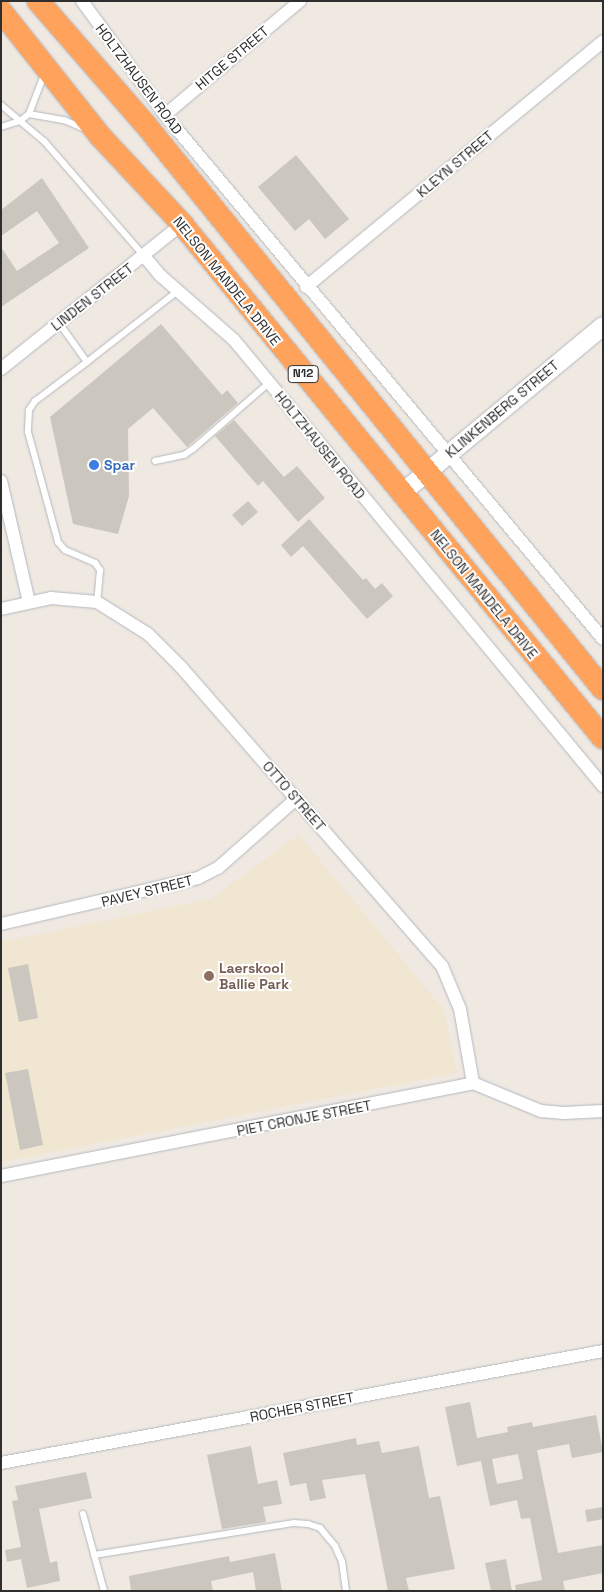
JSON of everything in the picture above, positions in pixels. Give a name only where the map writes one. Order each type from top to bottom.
[{"type":"highway","name":"N12","points":[[38,1],[145,124],[603,689]]},
{"type":"highway","points":[[52,1],[77,46]]},
{"type":"highway","name":"NELSON MANDELA DRIVE","points":[[1,11],[102,137],[182,224],[603,738]]},
{"type":"street","name":"HOLTZHAUSEN ROAD","points":[[82,1],[165,115],[306,288],[449,453],[603,639]]},
{"type":"street","name":"HITGE STREET","points":[[165,115],[300,1]]},
{"type":"street","name":"KLEYN STREET","points":[[306,288],[603,41]]},
{"type":"street","name":"LINDEN STREET","points":[[3,367],[182,224]]},
{"type":"street","name":"HOLTZHAUSEN ROAD","points":[[144,256],[178,291],[213,318],[270,382],[603,786]]},
{"type":"street","name":"KLINKENBERG STREET","points":[[402,493],[603,326]]},
{"type":"street","points":[[1,381],[3,367]]},
{"type":"street","points":[[1,481],[29,602]]},
{"type":"street","name":"OTTO STREET","points":[[1,609],[29,602],[70,598],[97,602],[148,634],[181,666],[442,966],[460,1010],[473,1083]]},
{"type":"street","name":"PAVEY STREET","points":[[1,924],[198,878],[218,868],[296,800]]},
{"type":"street","points":[[473,1083],[541,1111],[564,1113],[603,1111]]},
{"type":"street","name":"PIET CRONJE STREET","points":[[1,1176],[473,1083]]},
{"type":"street","name":"ROCHER STREET","points":[[1,1463],[603,1351]]},
{"type":"lane","points":[[1,127],[20,121],[29,114],[44,79],[45,64]]},
{"type":"lane","name":"HOLTZHAUSEN ROAD","points":[[1,105],[63,161],[92,198],[144,256]]},
{"type":"lane","points":[[29,114],[64,120],[102,137]]},
{"type":"lane","points":[[97,602],[100,570],[95,563],[65,550],[58,542],[28,432],[29,410],[35,401],[178,291]]},
{"type":"lane","points":[[59,322],[88,362]]},
{"type":"lane","points":[[155,461],[184,455],[193,449],[270,382]]},
{"type":"lane","points":[[83,1514],[104,1591]]},
{"type":"lane","points":[[94,1555],[294,1523],[308,1524],[320,1528],[335,1546],[342,1562],[346,1591]]},
{"type":"shaded area","name":"Laerskool Ballie Park","points":[[299,835],[444,1010],[457,1073],[1,1162],[1,942],[210,899]]},
{"type":"building","points":[[296,155],[349,219],[325,239],[309,219],[295,231],[258,187]]},
{"type":"building","points":[[42,178],[89,248],[1,307],[1,247],[17,271],[59,243],[37,211],[1,236],[1,210]]},
{"type":"building","points":[[161,324],[222,395],[227,390],[238,403],[187,447],[153,408],[128,429],[129,496],[118,534],[73,524],[50,417]]},
{"type":"building","points":[[234,420],[284,477],[297,466],[325,498],[298,522],[263,481],[258,486],[215,436]]},
{"type":"building","points":[[248,501],[258,512],[242,526],[232,515]]},
{"type":"building","points":[[309,519],[363,580],[366,578],[375,589],[382,583],[393,596],[367,619],[303,546],[291,557],[281,545]]},
{"type":"building","points":[[28,964],[38,1018],[19,1022],[8,968]]},
{"type":"building","points":[[28,1069],[43,1145],[20,1150],[5,1073]]},
{"type":"building","points":[[470,1402],[477,1438],[508,1432],[507,1427],[532,1422],[533,1427],[596,1415],[603,1452],[572,1458],[569,1444],[537,1450],[558,1553],[603,1545],[603,1573],[563,1581],[565,1591],[516,1591],[515,1585],[542,1580],[530,1518],[521,1519],[517,1500],[490,1506],[481,1461],[457,1466],[445,1407]],"holes":[[[518,1454],[523,1479],[497,1484],[492,1459]]]},
{"type":"building","points":[[356,1438],[357,1445],[379,1441],[382,1453],[419,1446],[429,1498],[440,1496],[455,1569],[406,1578],[409,1591],[388,1591],[365,1474],[322,1480],[326,1498],[310,1501],[306,1483],[290,1486],[283,1453]]},
{"type":"building","points":[[251,1446],[258,1484],[277,1480],[282,1504],[263,1507],[266,1522],[222,1529],[207,1455]]},
{"type":"building","points":[[86,1472],[92,1498],[39,1509],[50,1563],[57,1561],[60,1581],[27,1588],[21,1559],[7,1562],[5,1550],[21,1547],[12,1501],[18,1500],[15,1486]]},
{"type":"building","points":[[603,1507],[603,1519],[587,1522],[585,1510]]},
{"type":"building","points":[[275,1553],[282,1591],[256,1591],[253,1572],[211,1581],[213,1591],[131,1591],[129,1576],[229,1556],[230,1562]]},
{"type":"building","points":[[506,1559],[512,1591],[491,1591],[485,1563]]},
{"type":"place","name":"Spar","points":[[94,465]]},
{"type":"place","name":"Laerskool Ballie Park","points":[[209,976]]}]
